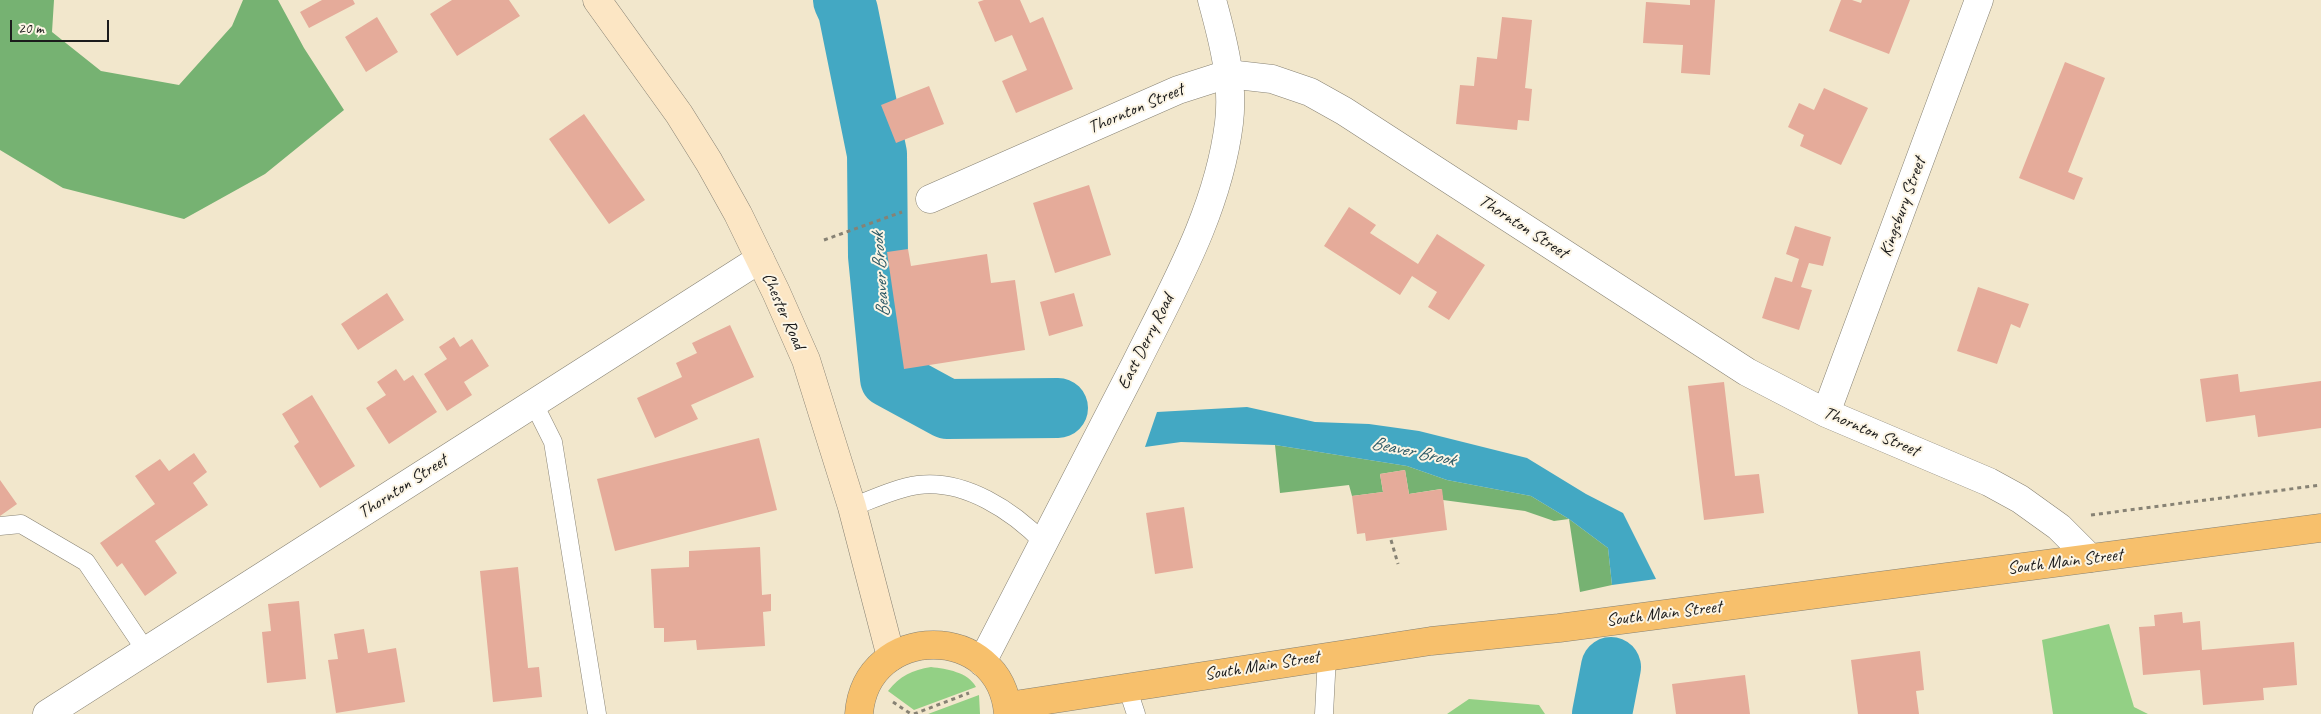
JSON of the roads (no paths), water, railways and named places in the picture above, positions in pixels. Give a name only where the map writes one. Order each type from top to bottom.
[{"type":"main road","name":"Chester Road","points":[[597,0],[679,114],[709,162],[738,214],[806,360],[852,507],[891,657]]},
{"type":"main road","name":"South Main Street","points":[[1008,710],[1127,687],[1431,641],[1558,628],[2321,528]]},
{"type":"main road","points":[[859,714],[867,686],[876,671],[891,657],[914,647],[938,644],[962,649],[982,662],[997,680],[1004,693],[1008,710]]},
{"type":"street","name":"East Derry Road","points":[[982,662],[1180,275],[1205,216],[1223,157],[1229,122],[1228,74],[1212,0]]},
{"type":"street","name":"Kingsbury Street","points":[[1826,413],[1979,0]]},
{"type":"street","name":"Thornton Street","points":[[930,199],[1178,90],[1228,74],[1272,79],[1310,92],[1344,111],[1748,372],[1826,413],[1989,482],[2020,500],[2059,528],[2090,558]]},
{"type":"street","name":"Thornton Street","points":[[47,714],[760,259]]},
{"type":"lane","points":[[534,404],[553,442],[597,714]]},
{"type":"lane","points":[[852,507],[895,490],[919,484],[946,486],[976,495],[1006,510],[1028,527],[1044,543]]},
{"type":"lane","points":[[0,526],[21,524],[86,562],[146,651]]},
{"type":"lane","points":[[1324,714],[1327,656]]},
{"type":"lane","points":[[1127,687],[1136,714]]},
{"type":"water","points":[[1247,407],[1315,422],[1369,424],[1419,431],[1527,458],[1586,494],[1623,513],[1656,579],[1612,585],[1608,548],[1569,519],[1531,496],[1447,480],[1407,466],[1275,445],[1181,442],[1145,447],[1157,412]]},
{"type":"waterway","name":"Beaver Brook","points":[[843,0],[848,11],[877,154],[878,256],[890,378],[947,409],[1058,408]]},
{"type":"waterway","name":"Beaver Brook","points":[[1602,714],[1611,667]]}]
